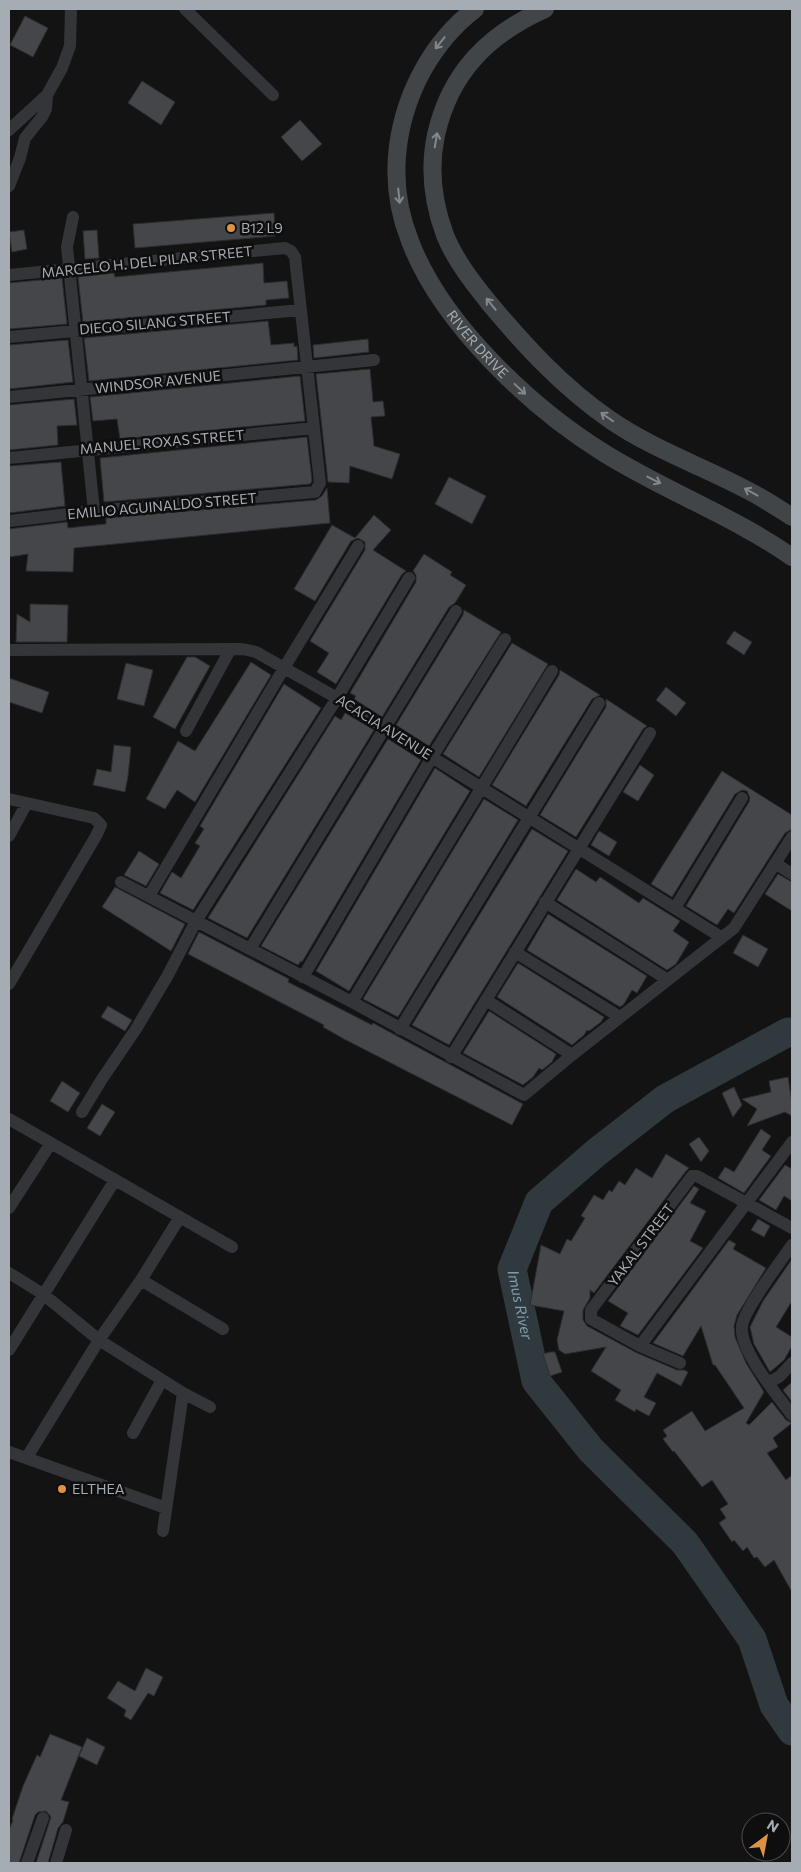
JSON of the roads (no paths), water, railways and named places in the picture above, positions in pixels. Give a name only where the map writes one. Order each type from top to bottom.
[{"type":"street","points":[[9,130],[47,95],[62,68],[70,46],[71,9]]},
{"type":"street","points":[[185,9],[273,95]]},
{"type":"street","name":"RIVER DRIVE","points":[[475,9],[444,39],[425,65],[407,105],[399,135],[397,168],[401,210],[410,241],[429,278],[446,306],[494,363],[544,410],[574,433],[632,470],[732,520],[792,557]]},
{"type":"street","points":[[545,9],[513,25],[488,44],[465,69],[446,103],[439,122],[432,166],[434,190],[438,216],[456,258],[487,300],[539,360],[570,389],[618,424],[658,447],[747,490],[792,517]]},
{"type":"street","points":[[9,186],[20,158],[25,138],[46,110],[47,95]]},
{"type":"street","points":[[73,217],[67,247],[94,511]]},
{"type":"street","name":"MARCELO H. DEL PILAR STREET","points":[[9,275],[284,248],[291,251],[295,257],[301,310]]},
{"type":"street","points":[[301,310],[314,428]]},
{"type":"street","name":"DIEGO SILANG STREET","points":[[9,337],[301,310]]},
{"type":"street","name":"WINDSOR AVENUE","points":[[9,397],[374,360]]},
{"type":"street","name":"MANUEL ROXAS STREET","points":[[9,458],[314,428]]},
{"type":"street","name":"EMILIO AGUINALDO STREET","points":[[9,520],[315,492],[320,483],[314,428]]},
{"type":"street","points":[[149,896],[358,546]]},
{"type":"street","points":[[82,1112],[136,1029],[196,921],[337,698],[409,578]]},
{"type":"street","points":[[250,949],[456,610]]},
{"type":"street","points":[[303,977],[432,757],[505,639]]},
{"type":"street","name":"ACACIA AVENUE","points":[[9,650],[242,649],[256,652],[385,727],[721,937]]},
{"type":"street","points":[[186,732],[230,650]]},
{"type":"street","points":[[352,1002],[552,671]]},
{"type":"street","points":[[400,1029],[599,703]]},
{"type":"street","points":[[451,1057],[650,733]]},
{"type":"street","points":[[675,908],[742,798]]},
{"type":"street","points":[[9,799],[94,818],[101,825],[9,984]]},
{"type":"street","points":[[9,836],[27,803]]},
{"type":"street","points":[[121,882],[352,1002],[524,1095],[734,928],[792,837]]},
{"type":"street","points":[[775,863],[792,874]]},
{"type":"street","points":[[545,902],[668,980]]},
{"type":"street","points":[[515,952],[620,1017]]},
{"type":"street","points":[[486,1000],[572,1055]]},
{"type":"street","points":[[9,1119],[232,1247]]},
{"type":"street","points":[[680,1363],[640,1346],[792,1142]]},
{"type":"street","points":[[9,1208],[51,1143]]},
{"type":"street","name":"YAKAL STREET","points":[[640,1346],[591,1319],[592,1310],[692,1176],[697,1176],[746,1202]]},
{"type":"street","points":[[9,1350],[114,1180]]},
{"type":"street","points":[[746,1202],[792,1228]]},
{"type":"street","points":[[27,1457],[98,1340],[141,1280],[180,1217]]},
{"type":"street","points":[[792,1245],[749,1309],[742,1326],[745,1343],[758,1368],[792,1415]]},
{"type":"street","points":[[9,1272],[43,1294],[98,1340],[183,1393],[210,1407]]},
{"type":"street","points":[[141,1280],[223,1329]]},
{"type":"street","points":[[768,1383],[780,1376],[792,1363]]},
{"type":"street","points":[[133,1433],[162,1380]]},
{"type":"street","points":[[163,1531],[183,1393]]},
{"type":"street","points":[[9,1452],[166,1508]]},
{"type":"street","points":[[27,1863],[43,1818]]},
{"type":"street","points":[[56,1863],[66,1830]]},
{"type":"waterway","name":"Imus River","points":[[792,1032],[788,1032],[665,1099],[597,1152],[539,1202],[512,1269],[536,1381],[591,1450],[685,1543],[752,1639],[774,1705],[792,1731]]},
{"type":"place","name":"B12 L9","points":[[231,228]]},
{"type":"place","name":"ELTHEA","points":[[62,1489]]}]
